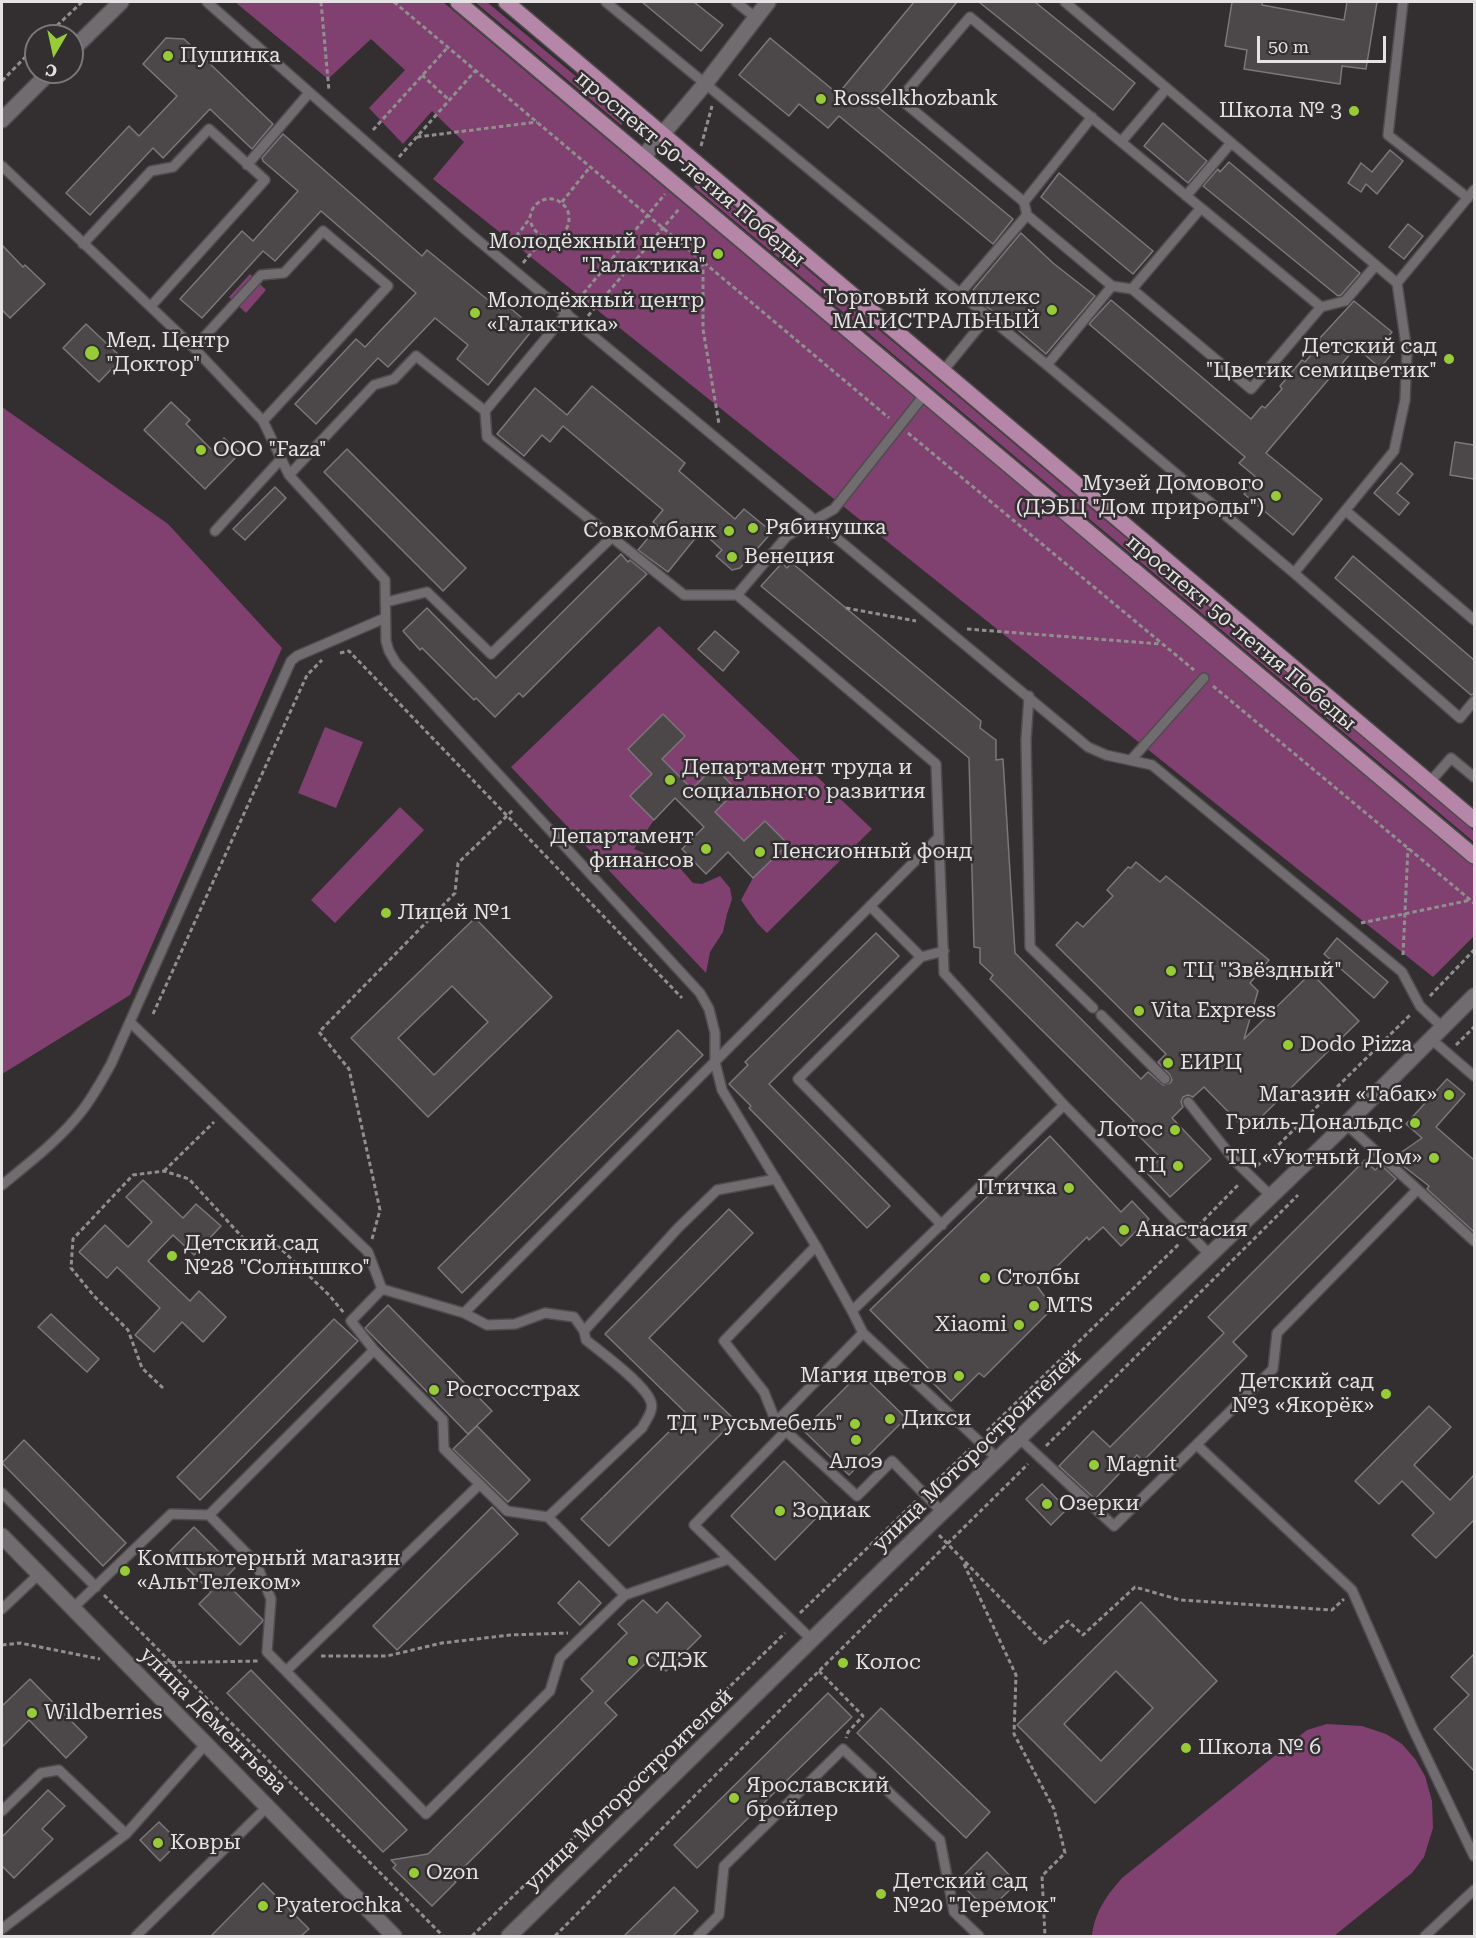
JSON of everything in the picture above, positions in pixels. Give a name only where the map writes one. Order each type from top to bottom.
[{"type":"main road","name":"проспект 50-летия Победы","points":[[458,2],[1474,856]]},
{"type":"main road","name":"проспект 50-летия Победы","points":[[506,2],[1474,819]]},
{"type":"street","points":[[84,38],[121,2]]},
{"type":"street","points":[[643,157],[705,84],[768,2]]},
{"type":"street","points":[[2,120],[38,84]]},
{"type":"street","name":"улица Моторостроителей","points":[[509,1936],[998,1459],[1346,1124],[1474,996]]},
{"type":"street","name":"улица Дементьева","points":[[2,1536],[394,1936]]},
{"type":"lane","points":[[207,2],[498,256],[1088,747],[1106,755],[1152,765],[1402,972],[1420,1006],[1442,1027]]},
{"type":"lane","points":[[606,2],[1047,365],[1294,573],[1460,718],[1474,701]]},
{"type":"lane","points":[[736,2],[756,18]]},
{"type":"lane","points":[[1065,2],[1397,283],[1407,352],[1405,400],[1394,451],[1294,573]]},
{"type":"lane","points":[[1397,283],[1471,194],[1388,135],[1403,2]]},
{"type":"lane","points":[[1321,308],[970,17],[900,99],[1024,202],[1027,214],[1112,286],[1132,289],[1251,389],[1321,308],[1345,301],[1376,264]]},
{"type":"lane","points":[[1122,142],[1167,88]]},
{"type":"lane","points":[[247,165],[309,93]]},
{"type":"lane","points":[[1024,202],[1092,117]]},
{"type":"lane","points":[[83,244],[152,171],[172,167],[209,129],[265,180],[151,306]]},
{"type":"lane","points":[[1186,196],[1231,143]]},
{"type":"lane","points":[[2,166],[194,348],[263,421],[289,475],[385,580],[386,641],[396,663],[700,993],[708,1009],[715,1033],[715,1062],[722,1090],[816,1246],[863,1333],[998,1459]]},
{"type":"lane","points":[[1132,289],[1201,208]]},
{"type":"lane","points":[[960,293],[1027,214]]},
{"type":"lane","points":[[194,348],[261,275],[284,273],[323,231],[388,286],[263,421]]},
{"type":"lane","points":[[1047,365],[1112,286]]},
{"type":"lane","points":[[567,313],[485,411],[487,437],[684,595],[736,595],[936,764],[944,973],[1064,1105],[1210,1256]]},
{"type":"lane","points":[[943,371],[988,316]]},
{"type":"lane","points":[[289,475],[374,385],[394,379],[416,356],[485,411]]},
{"type":"lane","points":[[736,595],[786,536],[834,508],[925,394]]},
{"type":"lane","points":[[215,531],[281,459]]},
{"type":"lane","points":[[1346,511],[1474,620]]},
{"type":"lane","points":[[386,602],[426,592],[491,654],[612,537]]},
{"type":"lane","points":[[2,1185],[56,1139],[80,1113],[111,1064],[291,661],[297,656],[386,618]]},
{"type":"lane","points":[[1131,760],[1204,678]]},
{"type":"lane","points":[[1029,696],[1026,740],[1030,946],[1093,1008]]},
{"type":"lane","points":[[1430,782],[1450,758],[1474,777]]},
{"type":"lane","points":[[464,1313],[939,837]]},
{"type":"lane","points":[[870,906],[921,957]]},
{"type":"lane","points":[[942,1225],[798,1079],[921,957],[944,951]]},
{"type":"lane","points":[[1101,1016],[1165,1079]]},
{"type":"lane","points":[[130,1022],[368,1252],[382,1289]]},
{"type":"lane","points":[[1430,1038],[1474,1076]]},
{"type":"lane","points":[[1188,1102],[1236,1162],[1270,1197]]},
{"type":"lane","points":[[852,1311],[1064,1105]]},
{"type":"lane","points":[[1346,1124],[1474,1241]]},
{"type":"lane","points":[[584,1331],[678,1228],[717,1190],[776,1179]]},
{"type":"lane","points":[[1020,1439],[1114,1526],[1273,1369],[1277,1333],[1417,1190]]},
{"type":"lane","points":[[816,1246],[724,1341],[764,1392],[776,1422],[857,1496],[892,1461],[943,1513]]},
{"type":"lane","points":[[382,1289],[464,1313],[487,1325],[515,1324],[545,1313],[574,1317],[584,1331],[586,1340],[636,1382],[651,1401],[651,1411],[642,1428],[548,1517]]},
{"type":"lane","points":[[382,1289],[351,1321],[374,1350],[443,1420],[444,1449],[507,1511],[548,1517],[625,1595]]},
{"type":"lane","points":[[776,1422],[863,1333]]},
{"type":"lane","points":[[209,1515],[374,1350]]},
{"type":"lane","points":[[786,1431],[694,1525],[813,1641]]},
{"type":"lane","points":[[1197,1445],[1352,1590],[1413,1729],[1474,1856]]},
{"type":"lane","points":[[286,1671],[480,1484]]},
{"type":"lane","points":[[2,1493],[96,1587]]},
{"type":"lane","points":[[72,1609],[171,1514],[209,1515],[256,1563],[271,1599],[267,1652],[426,1814],[550,1691],[560,1658],[625,1595],[729,1559]]},
{"type":"lane","points":[[2,1609],[39,1574]]},
{"type":"lane","points":[[2,1929],[126,1834],[206,1744]]},
{"type":"lane","points":[[698,1936],[720,1915],[724,1866],[843,1749],[940,1840],[954,1912],[980,1936]]},
{"type":"lane","points":[[2,1811],[41,1773],[59,1770],[126,1834]]},
{"type":"lane","points":[[136,1936],[267,1807]]},
{"type":"lane","points":[[1425,1936],[1474,1890]]},
{"type":"path","points":[[59,24],[82,2]]},
{"type":"path","points":[[321,2],[330,111]]},
{"type":"path","points":[[394,2],[899,426],[1473,902]]},
{"type":"path","points":[[364,141],[448,46]]},
{"type":"path","points":[[2,81],[24,58]]},
{"type":"path","points":[[392,165],[476,70]]},
{"type":"path","points":[[422,75],[449,100]]},
{"type":"path","points":[[416,137],[537,122]]},
{"type":"path","points":[[561,202],[590,166]]},
{"type":"path","points":[[581,324],[689,196]]},
{"type":"path","points":[[498,256],[530,219],[537,203],[549,198],[561,202],[569,213],[567,227],[558,236],[545,237],[535,231],[530,219]]},
{"type":"path","points":[[516,271],[545,237]]},
{"type":"path","points":[[703,262],[703,329],[722,443]]},
{"type":"path","points":[[846,608],[944,627],[1162,644]]},
{"type":"path","points":[[333,656],[349,651],[682,998]]},
{"type":"path","points":[[153,1014],[307,675],[324,658]]},
{"type":"path","points":[[368,1252],[380,1210],[349,1069],[319,1032],[455,893],[458,863],[523,801]]},
{"type":"path","points":[[1402,972],[1408,848]]},
{"type":"path","points":[[1346,926],[1473,902]]},
{"type":"path","points":[[1442,1049],[1457,1044],[1474,1027]]},
{"type":"path","points":[[164,1171],[224,1112]]},
{"type":"path","points":[[163,1388],[142,1368],[128,1330],[94,1296],[71,1268],[72,1239],[133,1175],[164,1171],[189,1179],[244,1239],[279,1247],[329,1295],[351,1321]]},
{"type":"path","points":[[555,1936],[1299,1194]]},
{"type":"path","points":[[472,1936],[910,1506]]},
{"type":"path","points":[[946,1544],[1044,1644],[1068,1621],[1083,1635],[1135,1587],[1180,1600],[1332,1610],[1352,1590]]},
{"type":"path","points":[[962,1560],[1016,1675],[1014,1734],[1054,1809],[1065,1852],[1042,1875],[1045,1936]]},
{"type":"path","points":[[96,1587],[443,1936]]},
{"type":"path","points":[[819,1671],[863,1716],[848,1732],[843,1749]]},
{"type":"shaded area","points":[[235,2],[443,2],[1474,866],[1474,936],[1433,977],[433,179],[464,142],[432,111],[403,144],[369,108],[405,70],[371,39],[328,79]]},
{"type":"shaded area","points":[[475,2],[487,2],[627,119],[621,125]]},
{"type":"shaded area","points":[[700,179],[1474,831],[1474,842],[694,187]]},
{"type":"shaded area","points":[[250,274],[266,290],[246,313],[229,297]]},
{"type":"shaded area","points":[[2,407],[168,524],[282,648],[130,995],[2,1074]]},
{"type":"shaded area","points":[[659,626],[872,829],[767,933],[741,900],[753,878],[788,844],[765,821],[744,841],[715,812],[737,790],[715,767],[692,789],[662,759],[662,715],[628,749],[652,774],[630,796],[654,820],[634,849],[679,867],[693,883],[702,884],[720,876],[730,888],[732,899],[723,932],[710,952],[706,973],[511,767]]},
{"type":"shaded area","points":[[325,727],[363,742],[336,808],[298,793]]},
{"type":"shaded area","points":[[400,807],[424,830],[335,923],[311,900]]},
{"type":"shaded area","points":[[1327,1724],[1362,1726],[1386,1734],[1402,1744],[1415,1759],[1425,1776],[1432,1801],[1433,1828],[1424,1857],[1412,1873],[1334,1936],[1092,1936],[1095,1920],[1102,1905],[1122,1878],[1307,1730]]},
{"type":"building","points":[[642,2],[694,2],[723,25],[701,51]]},
{"type":"building","points":[[914,2],[957,2],[873,103],[1013,219],[993,244],[839,116],[828,128],[799,104],[789,116],[739,75],[770,38],[838,94]]},
{"type":"building","points":[[979,2],[1035,2],[1135,83],[1113,110]]},
{"type":"building","points":[[1232,2],[1262,2],[1262,5],[1344,20],[1347,2],[1377,2],[1366,69],[1342,66],[1340,84],[1244,69],[1247,50],[1225,46]]},
{"type":"building","points":[[166,38],[184,39],[273,124],[252,149],[210,109],[163,158],[153,148],[90,215],[66,193],[129,126],[139,136],[177,96],[143,64]]},
{"type":"building","points":[[1163,123],[1207,161],[1188,183],[1144,146]]},
{"type":"building","points":[[283,134],[422,256],[427,250],[499,309],[504,303],[534,328],[488,385],[457,359],[468,345],[435,318],[388,367],[378,358],[316,424],[295,404],[356,339],[365,347],[416,293],[321,211],[275,261],[263,251],[202,318],[180,299],[242,231],[253,241],[298,191],[262,158]]},
{"type":"building","points":[[1390,150],[1403,161],[1377,194],[1366,184],[1361,192],[1348,183],[1361,163],[1372,172]]},
{"type":"building","points":[[1229,162],[1360,273],[1341,295],[1338,296],[1203,186],[1218,169],[1220,172]]},
{"type":"building","points":[[1059,173],[1153,251],[1133,274],[1041,197]]},
{"type":"building","points":[[1408,224],[1423,236],[1404,259],[1389,247]]},
{"type":"building","points":[[1021,233],[1053,263],[1095,296],[1046,354],[997,312],[995,313],[982,303],[985,299],[973,290]]},
{"type":"building","points":[[2,245],[23,267],[25,265],[45,284],[10,318],[2,310]]},
{"type":"building","points":[[1111,300],[1251,419],[1262,406],[1265,408],[1282,389],[1280,386],[1302,360],[1305,362],[1322,342],[1319,339],[1354,301],[1392,332],[1385,341],[1395,350],[1380,368],[1356,347],[1266,453],[1322,499],[1293,535],[1244,494],[1257,478],[1239,463],[1245,457],[1089,324]]},
{"type":"building","name":"Мед. Центр \"Доктор\"","points":[[86,324],[122,358],[99,382],[63,348]]},
{"type":"building","points":[[592,386],[685,463],[679,471],[735,519],[744,509],[772,532],[740,568],[732,570],[716,556],[722,550],[701,531],[668,572],[638,550],[658,526],[653,522],[663,510],[563,426],[550,442],[542,435],[524,456],[497,434],[535,388],[567,415]]},
{"type":"building","points":[[171,402],[190,420],[186,424],[212,450],[224,438],[240,453],[205,489],[144,430]]},
{"type":"building","points":[[1455,442],[1474,445],[1474,479],[1450,475]]},
{"type":"building","points":[[347,449],[466,568],[443,591],[324,472]]},
{"type":"building","points":[[1401,463],[1413,474],[1397,493],[1409,503],[1399,515],[1374,493]]},
{"type":"building","points":[[275,487],[286,498],[245,540],[233,529]]},
{"type":"building","points":[[621,554],[628,562],[630,560],[647,574],[523,697],[519,693],[495,717],[476,698],[474,700],[422,648],[420,650],[403,631],[427,608],[496,678]]},
{"type":"building","points":[[1353,556],[1474,660],[1474,694],[1471,695],[1335,578]]},
{"type":"building","points":[[782,563],[787,568],[792,563],[981,721],[980,728],[996,740],[996,760],[1003,759],[1015,953],[1141,1079],[1148,1072],[1163,1085],[1170,1083],[1172,1080],[1170,1075],[1158,1062],[1166,1054],[1056,945],[1077,922],[1083,927],[1113,896],[1107,890],[1128,867],[1131,868],[1136,862],[1160,882],[1166,876],[1269,960],[1250,983],[1258,991],[1244,1039],[1311,973],[1359,1021],[1247,1131],[1204,1087],[1193,1097],[1188,1095],[1183,1097],[1181,1102],[1183,1107],[1172,1118],[1211,1159],[1170,1197],[1146,1172],[1161,1158],[1129,1126],[1134,1121],[990,979],[993,975],[980,963],[980,948],[974,947],[969,758],[761,586]]},
{"type":"building","points":[[715,631],[739,652],[723,671],[698,649]]},
{"type":"building","points":[[663,714],[685,736],[662,759],[692,789],[714,767],[737,790],[715,812],[744,841],[765,821],[788,844],[753,878],[728,852],[706,874],[682,849],[704,827],[675,798],[654,820],[630,796],[652,774],[628,749]]},
{"type":"building","points":[[475,918],[552,997],[428,1117],[351,1038]],"holes":[[[452,986],[488,1022],[434,1075],[398,1038]]]},
{"type":"building","points":[[876,933],[899,956],[769,1084],[890,1206],[867,1228],[749,1108],[751,1106],[729,1084],[748,1065],[745,1062]]},
{"type":"building","points":[[1337,938],[1388,982],[1374,998],[1324,954]]},
{"type":"building","points":[[678,1030],[703,1055],[462,1293],[438,1268]]},
{"type":"building","points":[[1447,1079],[1465,1094],[1436,1127],[1474,1160],[1474,1232],[1427,1189],[1429,1186],[1393,1158],[1422,1138],[1406,1124]]},
{"type":"building","points":[[1050,1136],[1121,1212],[1132,1201],[1149,1219],[1121,1246],[1103,1227],[1089,1240],[1087,1237],[1037,1286],[1048,1301],[1047,1314],[984,1377],[979,1373],[951,1401],[934,1384],[939,1379],[870,1310]]},
{"type":"building","points":[[1365,1160],[1375,1170],[1381,1165],[1396,1179],[1233,1342],[1247,1356],[1143,1461],[1137,1455],[1095,1499],[1059,1466],[1093,1431],[1110,1447],[1224,1333],[1208,1317]]},
{"type":"building","points":[[143,1180],[183,1218],[196,1204],[221,1226],[194,1255],[173,1235],[148,1261],[190,1301],[199,1291],[226,1317],[203,1342],[182,1322],[154,1352],[135,1335],[160,1308],[117,1267],[107,1278],[79,1252],[105,1225],[128,1247],[152,1222],[126,1197]]},
{"type":"building","points":[[729,1209],[753,1233],[649,1338],[735,1420],[609,1546],[581,1519],[687,1414],[605,1334]]},
{"type":"building","points":[[388,1305],[492,1411],[468,1434],[365,1328]]},
{"type":"building","points":[[51,1314],[99,1359],[87,1372],[38,1327]]},
{"type":"building","points":[[334,1319],[358,1341],[200,1500],[177,1477]]},
{"type":"building","name":"ТД \"Русьмебель\"","points":[[860,1373],[906,1418],[849,1475],[803,1430]]},
{"type":"building","points":[[1429,1406],[1451,1427],[1414,1465],[1450,1500],[1474,1475],[1474,1520],[1436,1558],[1412,1535],[1434,1513],[1402,1481],[1379,1504],[1355,1481]]},
{"type":"building","points":[[477,1426],[530,1480],[508,1502],[453,1449]]},
{"type":"building","points":[[24,1440],[126,1543],[103,1566],[2,1463]]},
{"type":"building","name":"Зодиак","points":[[784,1461],[829,1505],[775,1560],[731,1516]]},
{"type":"building","name":"Озерки","points":[[1042,1484],[1067,1509],[1051,1525],[1026,1499]]},
{"type":"building","points":[[492,1507],[518,1534],[397,1650],[373,1626]]},
{"type":"building","points":[[194,1527],[235,1568],[223,1580],[263,1620],[240,1645],[199,1604],[211,1592],[170,1551]]},
{"type":"building","points":[[579,1581],[601,1603],[580,1625],[558,1603]]},
{"type":"building","points":[[643,1600],[657,1613],[667,1602],[701,1636],[666,1671],[652,1657],[605,1703],[617,1715],[452,1879],[456,1882],[432,1906],[393,1868],[396,1865],[391,1860],[428,1854],[593,1691],[581,1679],[627,1633],[618,1624]]},
{"type":"building","points":[[1141,1602],[1217,1681],[1095,1803],[1017,1725]],"holes":[[[1116,1671],[1153,1708],[1101,1761],[1064,1724]]]},
{"type":"building","points":[[1474,1654],[1474,1771],[1434,1729],[1469,1695],[1451,1677]]},
{"type":"building","points":[[251,1670],[407,1830],[383,1852],[227,1693]]},
{"type":"building","name":"Wildberries","points":[[30,1679],[87,1737],[66,1758],[29,1720],[2,1747],[2,1706]]},
{"type":"building","points":[[828,1693],[852,1717],[697,1868],[674,1845]]},
{"type":"building","points":[[881,1708],[990,1812],[966,1838],[857,1733]]},
{"type":"building","points":[[48,1790],[65,1806],[42,1829],[53,1839],[14,1878],[2,1866],[2,1837]]},
{"type":"building","points":[[159,1822],[179,1842],[160,1861],[140,1840]]},
{"type":"building","points":[[987,1852],[1017,1883],[988,1911],[958,1881]]},
{"type":"building","name":"Pyaterochka","points":[[263,1883],[309,1929],[301,1936],[211,1936]]},
{"type":"building","points":[[674,1887],[698,1911],[673,1936],[624,1936]]},
{"type":"place","name":"Пушинка","points":[[168,56]]},
{"type":"place","name":"Rosselkhozbank","points":[[821,99]]},
{"type":"place","name":"Школа № 3","points":[[1354,111]]},
{"type":"place","name":"Молодёжный центр \"Галактика\"","points":[[718,254]]},
{"type":"place","name":"Торговый комплекс МАГИСТРАЛЬНЫЙ","points":[[1052,310]]},
{"type":"place","name":"Молодёжный центр «Галактика»","points":[[475,313]]},
{"type":"place","name":"Мед. Центр \"Доктор\"","points":[[92,353]]},
{"type":"place","name":"Детский сад \"Цветик семицветик\"","points":[[1449,359]]},
{"type":"place","name":"OOO \"Faza\"","points":[[201,450]]},
{"type":"place","name":"Музей Домового (ДЭБЦ \"Дом природы\")","points":[[1276,496]]},
{"type":"place","name":"Рябинушка","points":[[753,528]]},
{"type":"place","name":"Совкомбанк","points":[[729,531]]},
{"type":"place","name":"Венеция","points":[[732,557]]},
{"type":"place","name":"Департамент труда и социального развития","points":[[670,780]]},
{"type":"place","name":"Департамент финансов","points":[[706,849]]},
{"type":"place","name":"Пенсионный фонд","points":[[760,852]]},
{"type":"place","name":"Лицей №1","points":[[386,913]]},
{"type":"place","name":"ТЦ \"Звёздный\"","points":[[1171,971]]},
{"type":"place","name":"Vita Express","points":[[1139,1011]]},
{"type":"place","name":"Dodo Pizza","points":[[1288,1045]]},
{"type":"place","name":"ЕИРЦ","points":[[1168,1063]]},
{"type":"place","name":"Магазин «Табак»","points":[[1449,1095]]},
{"type":"place","name":"Гриль-Дональдс","points":[[1415,1123]]},
{"type":"place","name":"Лотос","points":[[1175,1130]]},
{"type":"place","name":"ТЦ «Уютный Дом»","points":[[1434,1158]]},
{"type":"place","name":"ТЦ","points":[[1178,1166]]},
{"type":"place","name":"Птичка","points":[[1069,1188]]},
{"type":"place","name":"Анастасия","points":[[1124,1230]]},
{"type":"place","name":"Детский сад №28 \"Солнышко\"","points":[[172,1256]]},
{"type":"place","name":"Столбы","points":[[985,1278]]},
{"type":"place","name":"MTS","points":[[1034,1306]]},
{"type":"place","name":"Xiaomi","points":[[1019,1325]]},
{"type":"place","name":"Магия цветов","points":[[959,1376]]},
{"type":"place","name":"Росгосстрах","points":[[434,1390]]},
{"type":"place","name":"Детский сад №3 «Якорёк»","points":[[1386,1394]]},
{"type":"place","name":"Дикси","points":[[890,1419]]},
{"type":"place","name":"ТД \"Русьмебель\"","points":[[855,1424]]},
{"type":"place","name":"Алоэ","points":[[856,1440]]},
{"type":"place","name":"Magnit","points":[[1094,1465]]},
{"type":"place","name":"Озерки","points":[[1047,1504]]},
{"type":"place","name":"Зодиак","points":[[780,1511]]},
{"type":"place","name":"Компьютерный магазин «АльтТелеком»","points":[[125,1571]]},
{"type":"place","name":"СДЭК","points":[[633,1661]]},
{"type":"place","name":"Колос","points":[[843,1663]]},
{"type":"place","name":"Wildberries","points":[[32,1713]]},
{"type":"place","name":"Школа № 6","points":[[1186,1748]]},
{"type":"place","name":"Ярославский бройлер","points":[[734,1798]]},
{"type":"place","name":"Ковры","points":[[158,1843]]},
{"type":"place","name":"Ozon","points":[[414,1873]]},
{"type":"place","name":"Детский сад №20 \"Теремок\"","points":[[881,1894]]},
{"type":"place","name":"Pyaterochka","points":[[263,1906]]}]
